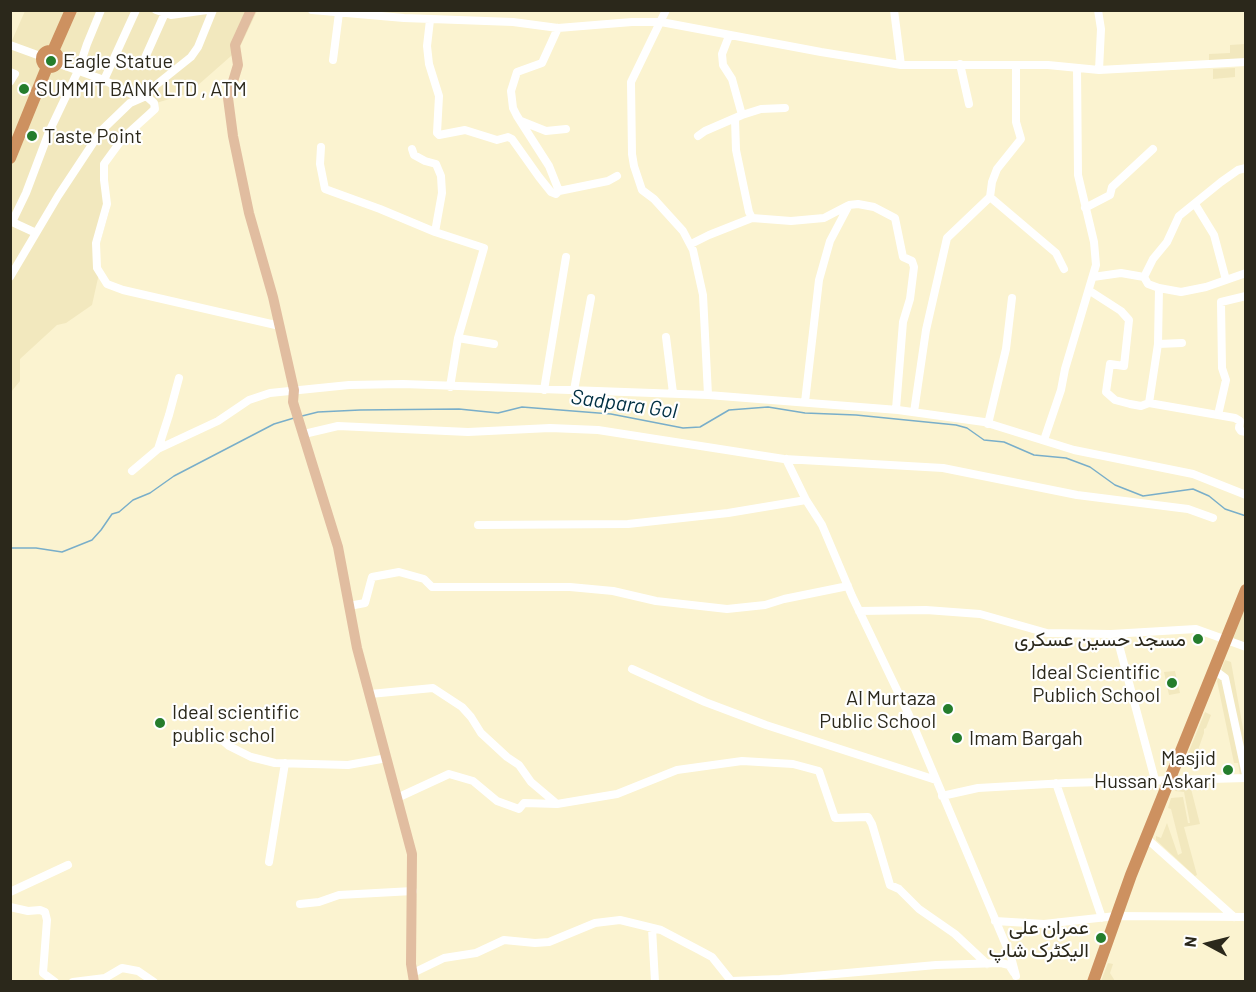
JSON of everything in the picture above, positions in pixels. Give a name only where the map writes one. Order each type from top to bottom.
[{"type":"highway","points":[[11,157],[71,10]]},
{"type":"highway","points":[[1093,981],[1146,838],[1245,590]]},
{"type":"main road","points":[[251,10],[235,45],[238,65],[228,98],[228,107],[249,213],[273,297],[294,396],[338,547],[357,648],[412,854],[411,964],[413,977]]},
{"type":"street","points":[[36,233],[11,222],[26,193],[49,132],[78,71],[102,10]]},
{"type":"street","points":[[104,80],[136,10]]},
{"type":"street","points":[[144,60],[160,12],[207,10]]},
{"type":"street","points":[[10,277],[101,131],[130,103],[146,96],[191,57],[198,47],[213,10]]},
{"type":"street","points":[[312,10],[378,13],[430,20],[513,22],[558,28],[661,22],[901,65],[1048,65],[1099,70],[1245,62]]},
{"type":"street","points":[[666,10],[631,82],[634,166],[642,190],[654,199],[683,231],[691,244],[703,295],[708,395]]},
{"type":"street","points":[[894,10],[901,65]]},
{"type":"street","points":[[1098,10],[1101,29],[1099,70]]},
{"type":"street","points":[[333,60],[339,13]]},
{"type":"street","points":[[430,20],[427,37],[428,55],[439,96],[436,133],[439,135],[465,130],[497,140],[508,137],[512,139],[551,192],[556,194],[559,191],[608,181],[617,176]]},
{"type":"street","points":[[558,28],[542,63],[521,70],[515,75],[511,98],[513,108],[549,166],[559,191]]},
{"type":"street","points":[[729,36],[722,54],[723,65],[732,79],[739,117],[736,150],[752,219]]},
{"type":"street","points":[[10,45],[104,80],[133,95],[146,96],[154,103],[155,108],[123,138],[104,164],[107,204],[96,243],[97,267],[107,284],[123,290],[280,326]]},
{"type":"street","points":[[960,64],[969,104]]},
{"type":"street","points":[[914,412],[926,330],[947,238],[990,197],[992,182],[997,170],[1021,138],[1016,122],[1016,65]]},
{"type":"street","points":[[1044,440],[1090,291],[1096,255],[1078,175],[1077,68]]},
{"type":"street","points":[[10,72],[15,74],[10,82]]},
{"type":"street","points":[[698,136],[705,131],[761,109],[785,108]]},
{"type":"street","points":[[520,121],[546,131],[566,129]]},
{"type":"street","points":[[321,147],[320,164],[325,189],[435,232],[484,248],[458,338],[450,387]]},
{"type":"street","points":[[412,149],[414,155],[436,164],[441,176],[442,193],[435,232]]},
{"type":"street","points":[[1085,208],[1110,195],[1112,187],[1153,149]]},
{"type":"street","points":[[1144,277],[1153,259],[1167,242],[1179,216],[1238,170],[1245,168]]},
{"type":"street","points":[[990,197],[1056,253],[1064,269]]},
{"type":"street","points":[[1195,204],[1214,235],[1226,280]]},
{"type":"street","points":[[691,244],[752,219],[791,221],[824,218],[849,205],[874,207],[895,218],[903,257],[912,261],[914,267],[910,299],[903,322],[896,410]]},
{"type":"street","points":[[805,402],[819,280],[830,242],[849,205]]},
{"type":"street","points":[[544,390],[566,257]]},
{"type":"street","points":[[1093,277],[1121,273],[1144,277]]},
{"type":"street","points":[[1144,277],[1148,284],[1181,292],[1206,287],[1245,273]]},
{"type":"street","points":[[1149,403],[1158,344],[1159,288]]},
{"type":"street","points":[[1090,291],[1121,311],[1129,320],[1124,366],[1110,364],[1106,392],[1115,400],[1130,404],[1141,406],[1149,403],[1235,418],[1240,421],[1239,428],[1245,432]]},
{"type":"street","points":[[1218,415],[1226,380],[1222,368],[1221,302],[1245,296]]},
{"type":"street","points":[[574,390],[591,298]]},
{"type":"street","points":[[988,424],[1006,349],[1012,298]]},
{"type":"street","points":[[666,337],[672,393]]},
{"type":"street","points":[[458,338],[494,344]]},
{"type":"street","points":[[1158,344],[1182,344]]},
{"type":"street","points":[[158,449],[179,378]]},
{"type":"street","points":[[132,471],[158,449],[218,421],[249,400],[270,393],[294,396],[349,385],[450,387],[672,393],[914,412],[988,424],[1074,450],[1193,474],[1245,495]]},
{"type":"street","points":[[303,432],[338,426],[468,432],[550,428],[598,430],[786,459],[943,468],[1077,495],[1188,509],[1213,518]]},
{"type":"street","points":[[786,459],[806,500],[822,525],[859,611],[894,680],[1011,957],[1017,979]]},
{"type":"street","points":[[478,525],[628,524],[728,513],[806,500]]},
{"type":"street","points":[[349,606],[364,603],[372,577],[399,572],[413,574],[424,579],[432,587],[570,587],[613,591],[656,601],[727,609],[765,605],[848,586]]},
{"type":"street","points":[[859,611],[948,611],[980,614],[1047,633],[1116,634],[1196,629],[1245,647]]},
{"type":"street","points":[[1116,634],[1155,780]]},
{"type":"street","points":[[632,669],[705,702],[766,725],[936,780]]},
{"type":"street","points":[[942,796],[978,788],[1056,783],[1245,777],[1226,678],[1214,669]]},
{"type":"street","points":[[369,694],[434,688],[462,707],[481,733],[507,758],[519,765],[531,782],[557,804]]},
{"type":"street","points":[[215,734],[229,746],[251,757],[285,763],[348,765],[387,758]]},
{"type":"street","points":[[397,798],[449,774],[473,781],[497,801],[519,809],[524,803],[557,804],[616,794],[677,770],[742,761],[793,764],[819,771],[835,818],[868,817],[890,885],[899,889],[919,909],[955,934],[987,964]]},
{"type":"street","points":[[269,862],[285,763]]},
{"type":"street","points":[[1056,783],[1102,918]]},
{"type":"street","points":[[1146,838],[1234,917]]},
{"type":"street","points":[[10,892],[68,865]]},
{"type":"street","points":[[300,904],[320,902],[339,895],[413,891]]},
{"type":"street","points":[[10,907],[45,912],[47,920],[43,973],[55,981]]},
{"type":"street","points":[[995,921],[1044,924],[1116,916],[1245,917]]},
{"type":"street","points":[[413,977],[444,958],[476,953],[504,940],[549,942],[596,922],[620,920],[661,930],[712,957],[732,981],[927,966],[987,964],[1005,964],[1017,979]]},
{"type":"street","points":[[652,928],[655,981]]},
{"type":"street","points":[[73,981],[105,978],[117,970],[126,968],[138,971],[154,981]]},
{"type":"shaded area","points":[[25,11],[257,11],[239,49],[189,93],[153,104],[105,163],[105,183],[110,208],[100,243],[100,269],[92,305],[66,323],[57,325],[20,359],[20,381],[11,392],[10,45]]},
{"type":"shaded area","points":[[1245,44],[1245,59],[1209,62],[1209,54],[1230,53],[1230,45]]},
{"type":"shaded area","points":[[1235,68],[1235,77],[1213,79],[1213,69]]},
{"type":"shaded area","points":[[1245,607],[1245,644],[1232,642]]},
{"type":"shaded area","points":[[1225,660],[1231,662],[1245,739],[1245,769],[1221,671]]},
{"type":"shaded area","name":"Ideal Scientific Publich School","points":[[1175,671],[1180,693],[1169,695],[1164,672]]},
{"type":"shaded area","points":[[1219,676],[1224,681],[1245,775],[1240,775],[1238,763],[1234,763],[1217,681]]},
{"type":"shaded area","points":[[1205,712],[1211,715],[1198,750],[1200,760],[1187,756]]},
{"type":"shaded area","points":[[1178,781],[1189,781],[1200,824],[1184,827],[1197,875],[1195,876],[1156,840],[1156,836],[1161,838],[1167,823],[1178,855],[1182,853],[1171,809],[1168,808],[1171,798],[1183,797],[1188,823],[1190,823],[1184,792],[1175,791]]},
{"type":"shaded area","points":[[1108,963],[1113,964],[1110,973],[1115,981],[1101,981]]},
{"type":"waterway","name":"Sadpara Gol","points":[[302,416],[318,412],[360,410],[459,409],[498,413],[522,407],[611,414],[683,428],[700,427],[729,410],[768,407],[805,413],[856,415],[956,425],[967,428],[984,440],[1004,442],[1034,455],[1066,458],[1090,467],[1115,485],[1143,496],[1193,489],[1209,496],[1225,509],[1246,516]]},
{"type":"waterway","name":"Sadpara Gol","points":[[10,548],[36,548],[62,552],[92,540],[112,514],[119,512],[133,500],[150,493],[174,476],[274,424],[294,418]]},
{"type":"place","name":"Eagle Statue","points":[[51,61]]},
{"type":"place","name":"SUMMIT BANK LTD , ATM","points":[[24,89]]},
{"type":"place","name":"Taste Point","points":[[32,136]]},
{"type":"place","name":"مسجد حسین عسکری","points":[[1198,639]]},
{"type":"place","name":"Ideal Scientific Publich School","points":[[1172,683]]},
{"type":"place","name":"Al Murtaza Public School","points":[[948,709]]},
{"type":"place","name":"Ideal scientific public schol","points":[[160,723]]},
{"type":"place","name":"Imam Bargah","points":[[957,738]]},
{"type":"place","name":"Masjid Hussan Askari","points":[[1228,770]]},
{"type":"place","name":"عمران علی الیکٹرک شاپ","points":[[1101,938]]}]
